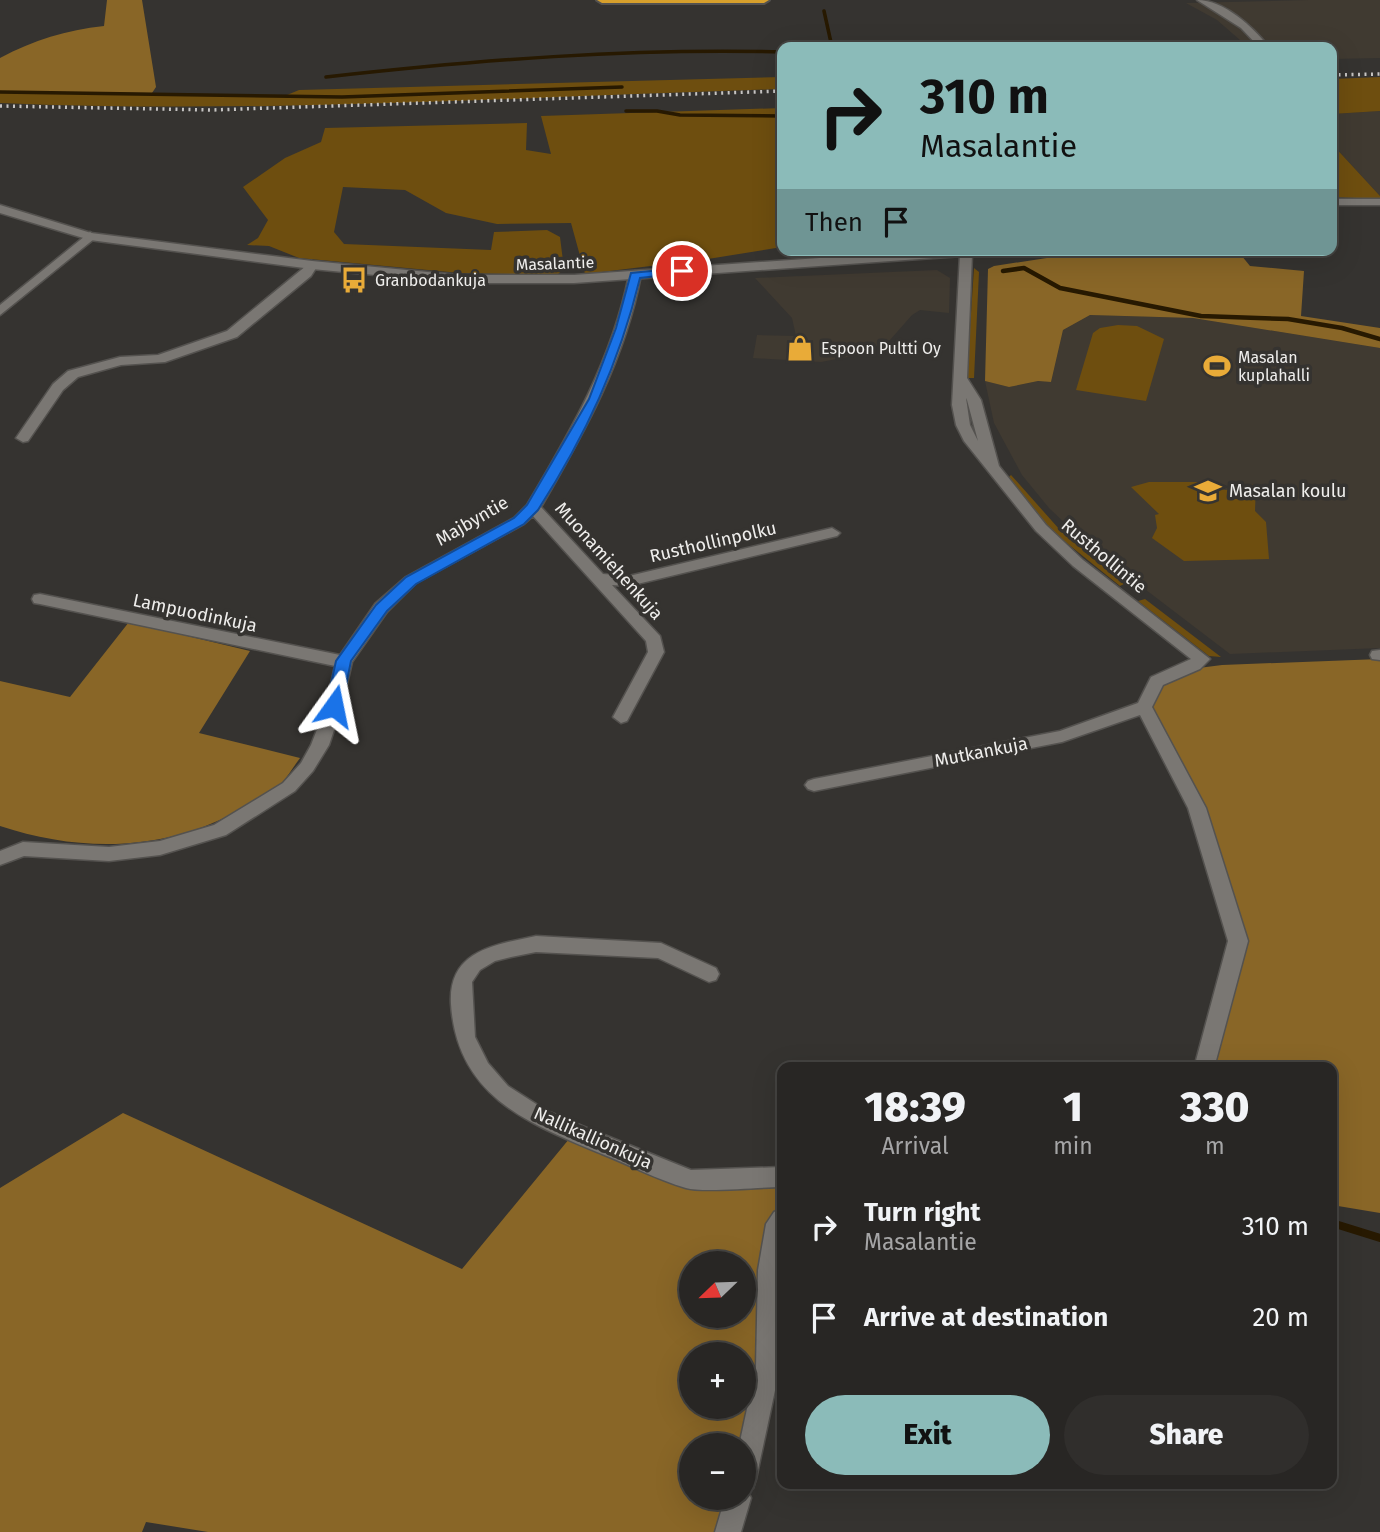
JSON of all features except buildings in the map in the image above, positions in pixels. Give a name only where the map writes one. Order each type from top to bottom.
[{"type":"highway","points":[[602,0],[764,0]]},
{"type":"street","points":[[1202,0],[1244,26],[1259,42]]},
{"type":"street","points":[[1337,202],[1380,202]]},
{"type":"street","name":"Masalantie","points":[[0,209],[90,236],[312,265],[471,280],[533,281],[752,265],[927,256]]},
{"type":"street","points":[[0,311],[90,236]]},
{"type":"street","name":"Rusthollintie","points":[[966,256],[962,381],[958,405],[971,442],[1041,528],[1078,563],[1202,659],[1157,681],[1144,707]]},
{"type":"street","points":[[23,438],[58,387],[73,374],[120,361],[160,359],[232,334],[307,273],[312,265]]},
{"type":"street","name":"Majbyntie","points":[[0,858],[23,849],[109,854],[160,848],[220,830],[289,788],[307,767],[320,745],[334,706],[344,661],[382,608],[411,580],[519,521],[533,507],[595,399],[625,319],[635,275]]},
{"type":"street","name":"Muonamiehenkuja","points":[[533,507],[602,579],[654,640],[656,652],[621,717]]},
{"type":"street","name":"Rusthollinpolku","points":[[602,579],[629,581],[831,533]]},
{"type":"street","name":"Lampuodinkuja","points":[[40,599],[323,659],[344,661]]},
{"type":"street","points":[[1144,707],[1197,808],[1238,941],[1207,1062]]},
{"type":"street","name":"Mutkankuja","points":[[814,785],[1062,736],[1144,707]]},
{"type":"street","name":"Nallikallionkuja","points":[[709,974],[661,951],[536,944],[511,949],[473,965],[462,980],[461,1001],[465,1037],[480,1069],[501,1092],[540,1117],[573,1133],[690,1180],[777,1177]]},
{"type":"street","points":[[754,1433],[768,1367],[769,1270],[777,1224]]},
{"type":"street","points":[[727,1532],[734,1510]]},
{"type":"shaded area","points":[[107,0],[142,0],[156,87],[152,93],[0,92],[0,58],[50,37],[104,26]]},
{"type":"shaded area","points":[[1380,0],[1380,58],[1337,59],[1337,42],[1242,42],[1217,20],[1186,3]]},
{"type":"shaded area","points":[[777,77],[777,89],[391,103],[196,107],[0,103],[0,92],[287,95],[299,90]]},
{"type":"shaded area","points":[[1380,77],[1380,111],[1337,114],[1337,79]]},
{"type":"shaded area","points":[[777,108],[777,248],[585,274],[571,223],[497,224],[446,213],[405,190],[343,187],[334,232],[344,244],[491,250],[494,232],[547,230],[560,237],[564,269],[557,275],[460,273],[299,258],[269,246],[247,245],[258,238],[268,220],[243,187],[285,158],[321,142],[325,128],[527,123],[526,150],[551,154],[541,116]]},
{"type":"shaded area","points":[[1380,111],[1380,196],[1337,149],[1337,114]]},
{"type":"shaded area","points":[[1337,149],[1380,196],[1380,199],[1337,197]]},
{"type":"shaded area","points":[[1060,256],[1242,256],[1250,266],[1304,271],[1301,316],[1380,328],[1380,348],[1193,318],[1090,315],[1063,330],[1051,382],[1038,381],[1009,387],[985,381],[988,269]]},
{"type":"shaded area","points":[[974,268],[979,272],[974,378],[968,378],[967,374]]},
{"type":"shaded area","points":[[937,270],[950,278],[949,313],[920,310],[912,315],[890,340],[858,355],[821,362],[753,358],[757,335],[796,336],[792,318],[755,278]]},
{"type":"shaded area","name":"Masalan koulu","points":[[1090,315],[1193,318],[1380,348],[1380,648],[1230,654],[1091,548],[1049,508],[1022,475],[994,423],[985,381],[1009,387],[1038,381],[1051,382],[1063,330]]},
{"type":"shaded area","points":[[1137,326],[1164,339],[1146,401],[1076,390],[1093,333],[1100,328]]},
{"type":"shaded area","points":[[1011,475],[1060,530],[1124,584],[1120,586],[1053,532],[1007,479]]},
{"type":"shaded area","points":[[1149,482],[1203,482],[1213,488],[1226,490],[1256,484],[1255,511],[1266,522],[1269,559],[1184,561],[1152,538],[1157,528],[1155,515],[1159,514],[1131,487]]},
{"type":"shaded area","points":[[1145,599],[1221,657],[1209,656],[1138,601]]},
{"type":"shaded area","points":[[129,622],[250,651],[199,733],[300,758],[281,784],[263,796],[216,822],[156,840],[93,844],[31,835],[0,826],[0,681],[70,697]]},
{"type":"shaded area","points":[[1380,659],[1380,1213],[1337,1206],[1337,1062],[1205,1062],[1237,941],[1197,808],[1144,707],[1157,681],[1183,670],[1222,665]]},
{"type":"shaded area","points":[[123,1113],[462,1269],[574,1133],[689,1180],[777,1184],[777,1269],[769,1271],[756,1387],[756,1342],[679,1342],[679,1419],[752,1419],[751,1433],[679,1433],[679,1510],[734,1510],[728,1532],[208,1532],[146,1522],[142,1532],[0,1532],[0,1188]]},
{"type":"waterway","points":[[824,11],[831,42]]},
{"type":"waterway","points":[[326,77],[554,57],[668,52],[777,52]]},
{"type":"waterway","points":[[0,92],[342,97],[622,87]]},
{"type":"waterway","points":[[626,111],[657,111],[680,115],[777,116]]},
{"type":"waterway","points":[[1003,271],[1024,268],[1060,288],[1201,316],[1288,319],[1342,328],[1380,339]]},
{"type":"waterway","points":[[1337,1225],[1380,1238]]},
{"type":"railway","points":[[1337,75],[1380,74]]},
{"type":"railway","points":[[0,106],[211,110],[777,91]]},
{"type":"place","name":"Granbodankuja","points":[[354,280]]},
{"type":"place","name":"Espoon Pultti Oy","points":[[800,348]]},
{"type":"place","name":"Masalan kuplahalli","points":[[1217,366]]},
{"type":"place","name":"Masalan koulu","points":[[1208,491]]},
{"type":"route","points":[[334,706],[344,661],[382,608],[411,580],[519,521],[533,507],[595,399],[628,311],[635,275],[682,271]]}]
